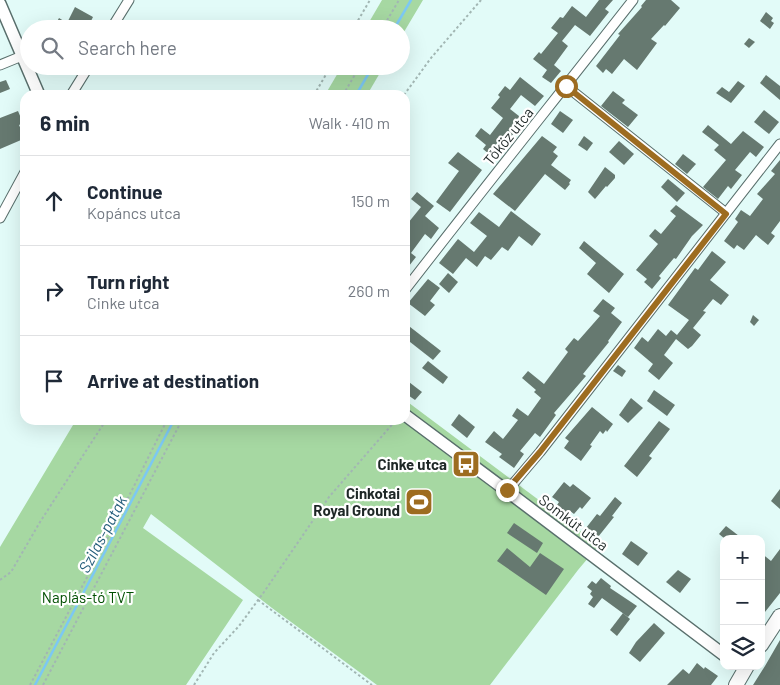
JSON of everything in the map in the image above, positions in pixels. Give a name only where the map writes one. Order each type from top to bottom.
[{"type":"main road","points":[[765,639],[780,616]]},
{"type":"main road","points":[[736,685],[743,670]]},
{"type":"street","points":[[117,20],[129,0]]},
{"type":"street","name":"Tóköz utca","points":[[410,284],[520,141],[633,0]]},
{"type":"street","points":[[0,4],[20,51]]},
{"type":"street","points":[[0,65],[20,57]]},
{"type":"street","points":[[30,75],[36,90]]},
{"type":"street","points":[[74,90],[83,75]]},
{"type":"street","points":[[566,86],[726,214]]},
{"type":"street","points":[[507,490],[540,452],[780,144]]},
{"type":"street","points":[[0,218],[20,181]]},
{"type":"street","name":"Somkút utca","points":[[410,419],[720,652]]},
{"type":"path","points":[[358,20],[370,0]]},
{"type":"path","points":[[387,20],[399,0]]},
{"type":"path","points":[[408,90],[481,0]]},
{"type":"path","points":[[317,90],[326,75]]},
{"type":"path","points":[[346,90],[355,75]]},
{"type":"path","points":[[0,580],[11,572],[40,522],[103,425]]},
{"type":"path","points":[[30,685],[112,530],[164,425]]},
{"type":"path","points":[[43,685],[179,425]]},
{"type":"path","points":[[194,685],[214,653],[239,626],[329,497],[392,425]]},
{"type":"path","points":[[258,600],[372,685]]},
{"type":"green space","points":[[382,0],[423,0],[410,22],[410,20],[370,20]]},
{"type":"green space","points":[[337,75],[379,75],[370,90],[328,90]]},
{"type":"green space","name":"Naplás-tó TVT","points":[[410,404],[599,545],[490,685],[377,685],[272,608],[151,514],[143,528],[243,600],[186,685],[0,685],[0,547],[73,425],[410,425]]},
{"type":"building","points":[[599,0],[613,0],[605,9],[609,12],[590,36],[575,25],[562,41],[568,46],[554,65],[561,71],[551,83],[542,77],[547,70],[533,59],[539,52],[541,54],[558,33],[551,28],[560,17],[563,18],[572,6],[586,17]]},
{"type":"building","points":[[646,0],[671,0],[680,8],[651,39],[657,43],[637,70],[624,59],[612,74],[606,69],[603,73],[596,66],[620,35],[618,34]]},
{"type":"building","points":[[75,7],[93,17],[92,20],[68,20]]},
{"type":"building","points":[[766,12],[773,18],[771,21],[774,23],[770,29],[760,21]]},
{"type":"building","points":[[749,38],[755,42],[749,48],[744,44]]},
{"type":"building","points":[[766,75],[780,86],[780,100],[760,83]]},
{"type":"building","points":[[520,77],[544,96],[535,106],[521,95],[510,109],[524,120],[507,142],[501,138],[489,154],[483,149],[486,145],[475,136],[481,128],[490,135],[503,118],[491,108],[500,97],[498,95],[505,86],[510,90]]},
{"type":"building","points":[[6,80],[10,89],[0,93],[0,82]]},
{"type":"building","points":[[738,81],[745,86],[731,103],[716,93],[722,87],[729,92]]},
{"type":"building","points":[[613,91],[625,100],[622,103],[638,115],[628,127],[601,106]]},
{"type":"building","points":[[764,110],[779,122],[769,134],[754,122]]},
{"type":"building","points":[[18,111],[20,116],[20,140],[0,149],[0,118]]},
{"type":"building","points":[[560,111],[573,120],[563,133],[551,124]]},
{"type":"building","points":[[708,125],[731,144],[743,131],[764,147],[756,157],[750,152],[735,170],[742,175],[731,189],[728,186],[718,199],[703,187],[726,160],[714,150],[719,145],[702,132]]},
{"type":"building","points":[[542,136],[557,147],[553,152],[558,156],[551,165],[571,180],[570,184],[565,190],[545,174],[515,211],[493,194]]},
{"type":"building","points":[[584,136],[593,143],[587,151],[578,145]]},
{"type":"building","points":[[619,141],[634,154],[624,165],[609,152]]},
{"type":"building","points":[[458,152],[482,170],[450,212],[436,202],[459,171],[448,163]]},
{"type":"building","points":[[683,154],[696,164],[687,174],[675,164]]},
{"type":"building","points":[[780,160],[780,221],[771,233],[775,236],[768,245],[756,235],[744,250],[737,245],[734,249],[724,241],[738,222],[735,219],[741,210],[750,216],[763,199],[757,194],[775,174],[771,171]]},
{"type":"building","points":[[605,167],[615,175],[615,178],[595,199],[588,192]]},
{"type":"building","points":[[668,179],[685,193],[677,202],[661,187]]},
{"type":"building","points":[[417,192],[434,206],[425,216],[439,228],[431,239],[425,234],[411,253],[416,257],[410,265],[410,221],[421,207],[411,199]]},
{"type":"building","points":[[676,205],[703,225],[692,236],[676,259],[674,258],[659,276],[661,278],[652,289],[644,282],[647,279],[636,270],[658,244],[649,236],[655,229],[661,234],[676,216],[670,211]]},
{"type":"building","points":[[511,211],[541,234],[532,246],[519,236],[508,251],[502,247],[491,260],[485,256],[477,267],[466,258],[453,274],[439,263],[458,239],[474,252],[487,236],[470,223],[479,212],[499,227]]},
{"type":"building","points":[[584,241],[624,274],[609,293],[587,274],[596,263],[579,248]]},
{"type":"building","points":[[712,251],[726,262],[710,280],[729,295],[721,305],[713,299],[703,311],[706,312],[693,328],[701,335],[692,346],[688,349],[676,339],[664,355],[673,363],[659,380],[648,371],[653,364],[634,348],[642,337],[648,342],[658,329],[666,336],[671,330],[677,335],[689,320],[668,305],[695,268],[698,270]]},
{"type":"building","points":[[448,273],[458,282],[449,293],[439,284]]},
{"type":"building","points":[[428,279],[440,288],[430,301],[435,305],[425,316],[410,305],[410,301]]},
{"type":"building","points":[[603,299],[615,308],[611,313],[622,322],[609,342],[583,374],[586,376],[554,413],[556,415],[540,437],[535,433],[520,451],[524,454],[514,468],[499,457],[502,454],[485,442],[494,431],[503,439],[518,420],[512,416],[517,408],[528,416],[541,398],[534,392],[536,390],[522,378],[528,371],[544,384],[568,352],[565,349],[574,338],[578,341],[600,316],[593,311]]},
{"type":"building","points":[[753,315],[759,320],[754,326],[750,322]]},
{"type":"building","points":[[410,327],[441,351],[433,360],[410,342]]},
{"type":"building","points":[[428,361],[448,377],[443,384],[422,368]]},
{"type":"building","points":[[618,365],[626,371],[622,377],[613,371]]},
{"type":"building","points":[[410,383],[422,392],[415,400],[410,396]]},
{"type":"building","points":[[654,390],[675,405],[667,416],[647,401]]},
{"type":"building","points":[[631,398],[643,408],[628,423],[619,415]]},
{"type":"building","points":[[592,407],[613,424],[607,432],[606,430],[603,434],[600,431],[581,461],[564,448],[569,441],[565,438]]},
{"type":"building","points":[[459,414],[475,427],[467,438],[451,425]]},
{"type":"building","points":[[659,421],[670,429],[649,456],[652,458],[637,477],[624,466]]},
{"type":"building","points":[[564,482],[570,487],[573,484],[591,498],[582,509],[580,507],[574,514],[570,511],[567,514],[557,505],[559,502],[552,497]]},
{"type":"building","points":[[780,489],[780,509],[771,501]]},
{"type":"building","points":[[615,497],[622,503],[612,516],[614,517],[598,537],[586,528],[597,514],[600,516]]},
{"type":"building","points":[[514,523],[543,543],[537,553],[507,533]]},
{"type":"building","points":[[726,526],[738,535],[720,535],[719,534]]},
{"type":"building","points":[[631,541],[648,553],[638,566],[622,554]]},
{"type":"building","points":[[507,548],[530,567],[540,553],[564,569],[546,595],[497,561]]},
{"type":"building","points":[[780,549],[780,593],[765,612],[765,556],[771,561]]},
{"type":"building","points":[[678,570],[691,579],[680,593],[666,582]]},
{"type":"building","points":[[601,578],[611,586],[610,588],[637,606],[628,617],[602,598],[594,608],[588,604],[593,597],[590,594],[592,591],[587,587],[592,581],[596,584]]},
{"type":"building","points":[[623,613],[630,619],[617,636],[610,630]]},
{"type":"building","points":[[654,623],[665,633],[640,662],[629,653],[636,642]]},
{"type":"building","points":[[780,640],[780,685],[753,685],[762,670],[765,670],[765,666]]},
{"type":"building","points":[[697,663],[718,676],[711,685],[667,685],[683,669],[689,674]]},
{"type":"waterway","name":"Szilas-patak","points":[[399,20],[411,0]]},
{"type":"waterway","name":"Szilas-patak","points":[[359,90],[368,75]]},
{"type":"waterway","name":"Szilas-patak","points":[[35,685],[171,425]]},
{"type":"place","name":"Cinke utca","points":[[466,464]]},
{"type":"place","name":"Cinkotai Royal Ground","points":[[419,502]]},
{"type":"route","points":[[507,490],[540,452],[726,214],[566,86]]}]
